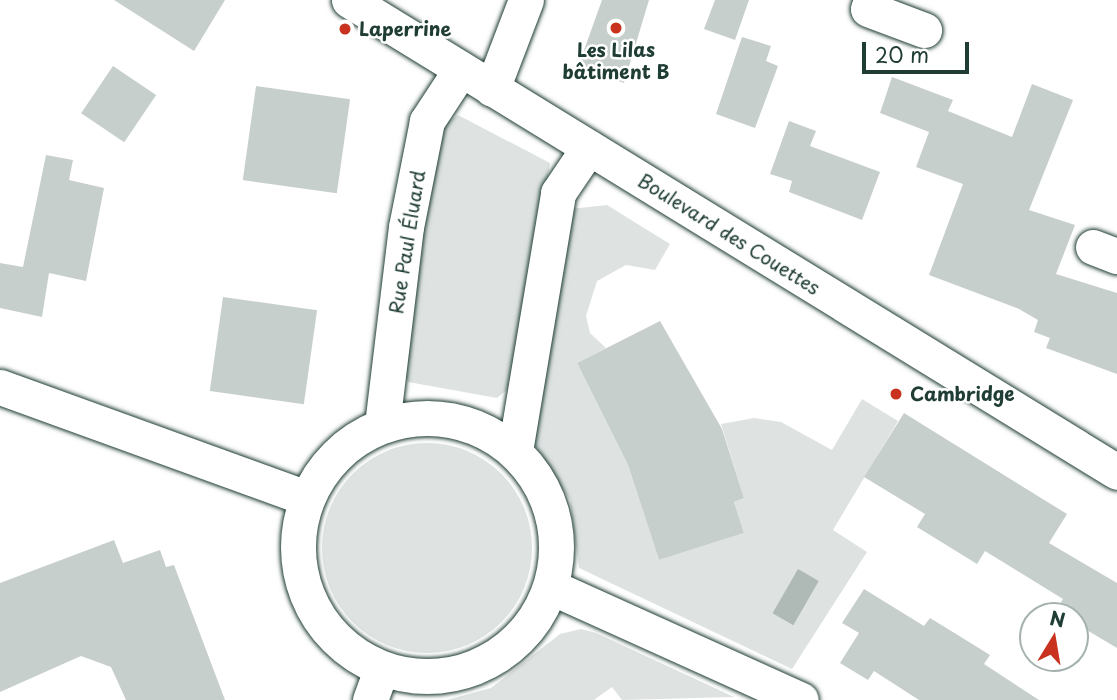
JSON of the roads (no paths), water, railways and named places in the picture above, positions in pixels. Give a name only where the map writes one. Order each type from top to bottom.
[{"type":"street","name":"Boulevard des Couettes","points":[[349,0],[492,89],[1114,461]]},
{"type":"street","points":[[492,89],[526,0]]},
{"type":"street","points":[[871,0],[868,9],[924,30]]},
{"type":"street","name":"Rue Paul Éluard","points":[[382,425],[406,227],[427,121],[461,69]]},
{"type":"street","points":[[515,451],[558,194],[589,147]]},
{"type":"street","points":[[0,387],[306,498]]},
{"type":"street","points":[[452,419],[515,451],[538,480],[553,514],[558,551],[551,587],[531,626],[499,656],[458,674],[414,677],[375,685],[312,606],[301,580],[297,539],[306,498],[342,450],[382,425],[452,419]]},
{"type":"street","points":[[551,587],[801,700]]},
{"type":"place","name":"Les Lilas bâtiment B","points":[[616,28]]},
{"type":"place","name":"Laperrine","points":[[345,29]]},
{"type":"place","name":"Cambridge","points":[[896,394]]}]
